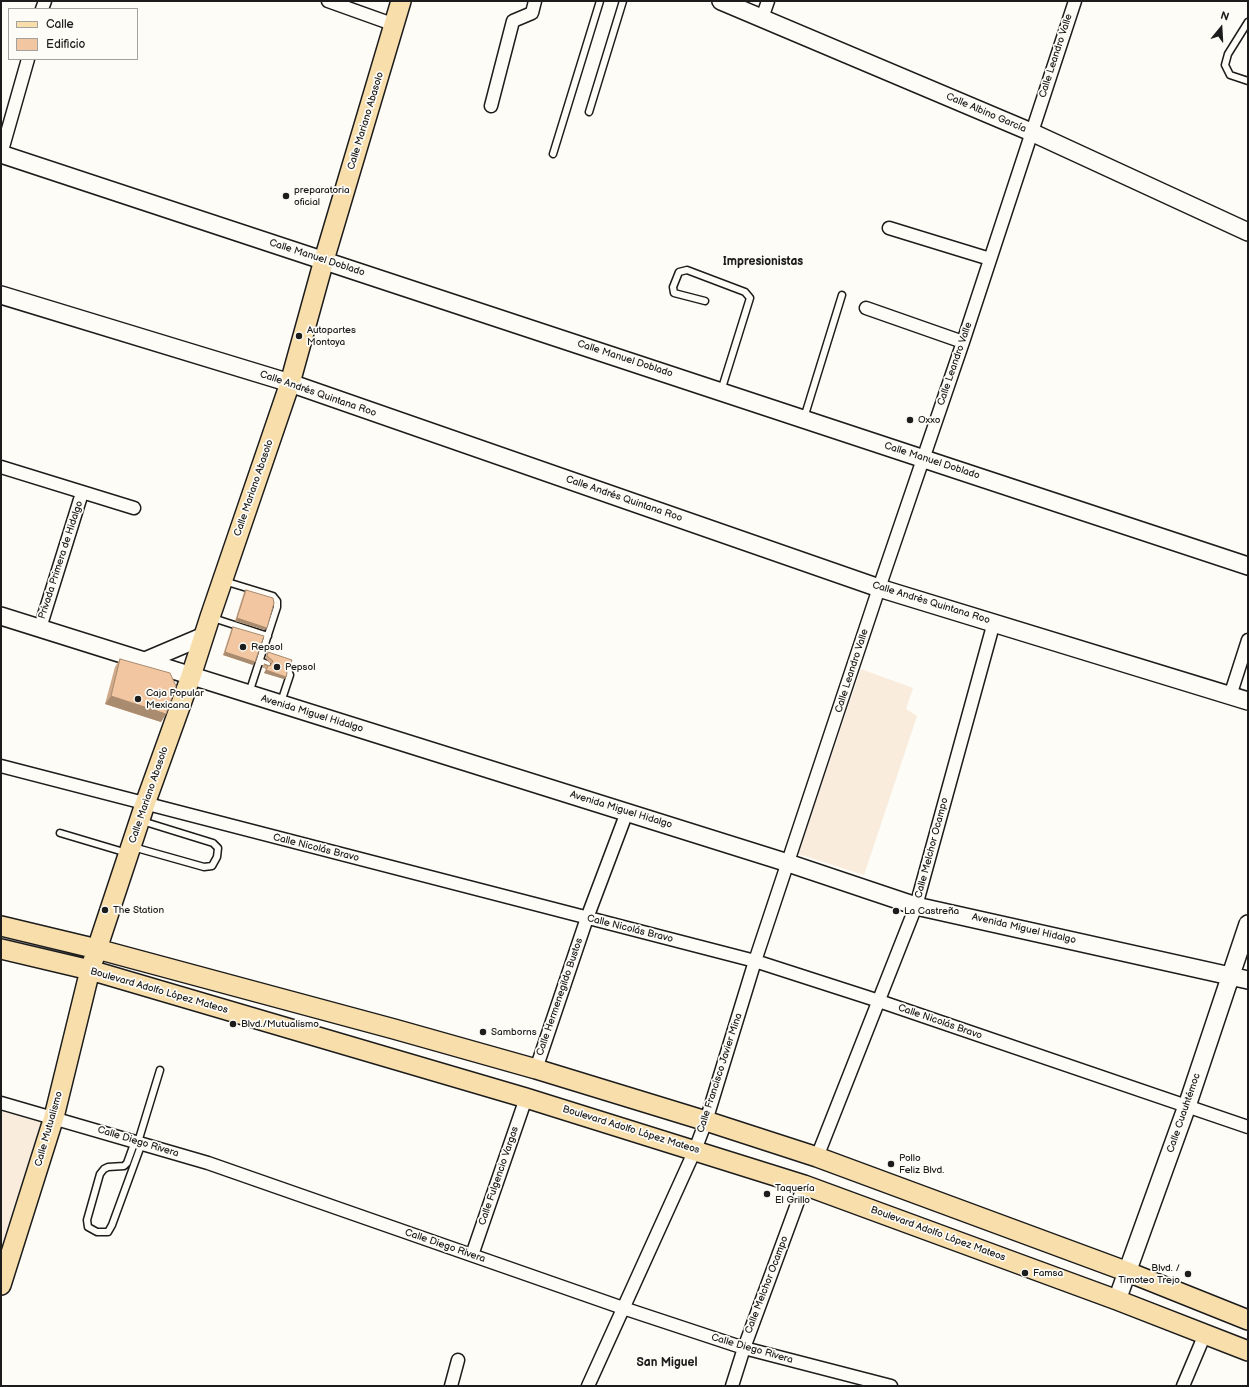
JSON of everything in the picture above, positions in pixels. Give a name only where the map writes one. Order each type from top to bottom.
[{"type":"main road","name":"Calle Mariano Abasolo","points":[[90,970],[142,812],[191,676],[222,580],[290,383],[324,260],[402,1]]},
{"type":"main road","name":"Calle Albino García","points":[[721,1],[1031,132],[1248,232]]},
{"type":"main road","name":"Calle Manuel Doblado","points":[[1,154],[804,418],[1248,566]]},
{"type":"main road","name":"Calle Andrés Quintana Roo","points":[[1,295],[290,383],[879,588],[1248,701]]},
{"type":"main road","name":"Avenida Miguel Hidalgo","points":[[1,616],[788,863],[916,906],[1248,980]]},
{"type":"main road","points":[[145,661],[204,636]]},
{"type":"main road","name":"Calle Cuauhtémoc","points":[[1117,1300],[1187,1106],[1248,924]]},
{"type":"main road","points":[[1,926],[97,949],[536,1069],[817,1156],[1128,1272],[1248,1320]]},
{"type":"main road","name":"Boulevard Adolfo López Mateos","points":[[1,948],[90,970],[526,1098],[804,1185],[1117,1300],[1248,1351]]},
{"type":"main road","name":"Calle Mutualismo","points":[[1,1286],[54,1117],[90,970]]},
{"type":"street","points":[[328,1],[395,25]]},
{"type":"street","points":[[491,106],[513,21],[532,13],[535,1]]},
{"type":"street","points":[[762,18],[768,1]]},
{"type":"street","name":"Calle Leandro Valle","points":[[788,863],[879,588],[963,342],[1074,1]]},
{"type":"street","points":[[1,154],[28,60]]},
{"type":"street","points":[[889,228],[990,259]]},
{"type":"street","points":[[866,308],[963,342]]},
{"type":"street","name":"Privada Primera de Hidalgo","points":[[1,467],[134,508]]},
{"type":"street","name":"Privada Primera de Hidalgo","points":[[40,628],[82,493]]},
{"type":"street","name":"Calle Melchor Ocampo","points":[[817,1156],[916,906],[994,622]]},
{"type":"street","points":[[1230,696],[1248,640]]},
{"type":"street","name":"Calle Nicolás Bravo","points":[[1,766],[142,812],[587,918],[756,961],[879,1001],[1248,1127]]},
{"type":"street","name":"Calle Hermenegildo Bustos","points":[[536,1069],[587,918],[627,812]]},
{"type":"street","name":"Calle Francisco Javier Mina","points":[[588,1386],[695,1150],[706,1121],[788,863]]},
{"type":"street","name":"Calle Fulgencio Vargas","points":[[472,1255],[526,1098]]},
{"type":"street","name":"Calle Diego Rivera","points":[[1,1103],[54,1117],[208,1163],[623,1308],[744,1348],[891,1386]]},
{"type":"street","name":"Calle Melchor Ocampo","points":[[732,1386],[744,1348],[804,1185]]},
{"type":"street","points":[[1183,1386],[1205,1334]]},
{"type":"street","points":[[451,1386],[458,1360]]},
{"type":"lane","points":[[553,154],[600,1]]},
{"type":"lane","points":[[589,112],[623,1]]},
{"type":"lane","points":[[1248,22],[1228,54],[1225,65],[1230,75],[1248,82]]},
{"type":"lane","points":[[705,301],[674,293],[673,287],[679,272],[687,270],[745,292],[750,298],[721,391]]},
{"type":"lane","points":[[804,418],[842,295]]},
{"type":"lane","points":[[222,580],[273,596],[277,601],[277,607],[268,636],[248,694]]},
{"type":"lane","points":[[210,617],[268,636]]},
{"type":"lane","points":[[260,661],[267,664]]},
{"type":"lane","points":[[280,704],[290,674],[288,670]]},
{"type":"lane","points":[[60,833],[204,867],[212,866],[217,857],[218,848],[213,844],[142,812]]},
{"type":"lane","points":[[138,1142],[124,1166],[108,1167],[100,1174],[87,1220],[88,1227],[97,1232],[108,1232],[112,1225],[136,1158],[138,1142],[160,1070]]},
{"type":"lane","points":[[129,1156],[136,1158]]},
{"type":"shaded area","points":[[861,669],[913,688],[906,709],[917,716],[864,875],[798,854]]},
{"type":"shaded area","points":[[1,1111],[41,1122],[1,1247]]},
{"type":"building","name":"Repsol","points":[[246,590],[273,598],[274,603],[267,628],[237,618]]},
{"type":"building","name":"Repsol","points":[[233,627],[264,636],[255,662],[225,652]]},
{"type":"building","name":"Pepsol","points":[[268,652],[292,660],[291,663],[285,666],[287,673],[286,677],[266,670],[268,666],[264,664],[270,666],[273,661],[267,656]]},
{"type":"building","name":"Caja Popular Mexicana","points":[[120,659],[170,673],[176,686],[166,714],[111,696]]},
{"type":"place","name":"preparatoria oficial","points":[[286,196]]},
{"type":"place","name":"Autopartes Montoya","points":[[299,336]]},
{"type":"place","name":"Oxxo","points":[[910,420]]},
{"type":"place","name":"Repsol","points":[[243,647]]},
{"type":"place","name":"Pepsol","points":[[277,667]]},
{"type":"place","name":"Caja Popular Mexicana","points":[[138,699]]},
{"type":"place","name":"The Station","points":[[105,910]]},
{"type":"place","name":"La Castreña","points":[[896,911]]},
{"type":"place","name":"Blvd./Mutualismo","points":[[233,1024]]},
{"type":"place","name":"Samborns","points":[[483,1032]]},
{"type":"place","name":"Pollo Feliz Blvd.","points":[[891,1164]]},
{"type":"place","name":"Taquería El Grillo","points":[[767,1194]]},
{"type":"place","name":"Famsa","points":[[1025,1273]]},
{"type":"place","name":"Blvd. / Timoteo Trejo","points":[[1188,1274]]},
{"type":"district","name":"Impresionistas","points":[[763,262]]},
{"type":"district","name":"San Miguel","points":[[667,1363]]}]
